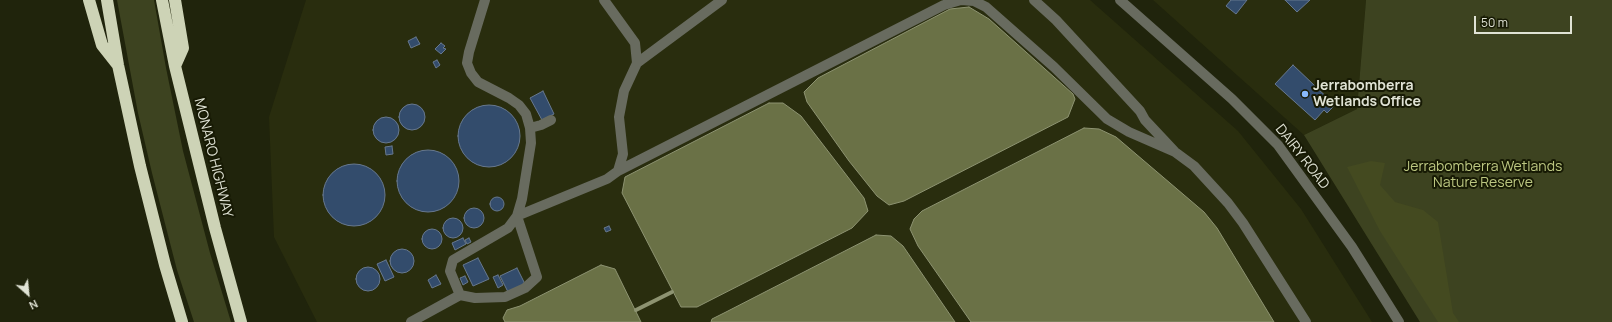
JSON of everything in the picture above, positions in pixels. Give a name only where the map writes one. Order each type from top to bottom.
[{"type":"highway","points":[[89,0],[102,45],[118,65]]},
{"type":"highway","points":[[107,0],[118,65],[142,173],[165,265],[182,322]]},
{"type":"highway","name":"MONARO HIGHWAY","points":[[162,0],[175,66],[215,228],[241,322]]},
{"type":"highway","points":[[175,0],[183,48],[175,66]]},
{"type":"street","points":[[410,322],[460,295],[475,298],[505,297],[525,288],[537,277],[518,216],[531,143],[530,128],[526,114],[519,105],[509,98],[478,82],[471,73],[467,63],[485,0]]},
{"type":"street","points":[[604,0],[635,43],[637,63]]},
{"type":"street","points":[[618,171],[624,154],[619,117],[624,91],[637,63],[722,0]]},
{"type":"street","points":[[460,295],[450,271],[452,260],[508,228],[518,216],[607,179],[618,171],[944,5],[961,0],[974,1],[986,7],[1054,67],[1107,119],[1129,132],[1175,152]]},
{"type":"street","points":[[1034,0],[1061,25],[1140,111],[1145,120],[1175,152],[1194,166],[1228,203],[1243,223],[1306,322]]},
{"type":"street","name":"DAIRY ROAD","points":[[1120,0],[1232,99],[1278,145],[1352,246],[1399,322]]},
{"type":"street","points":[[530,128],[552,120]]},
{"type":"street","points":[[1129,132],[1143,129],[1145,120]]},
{"type":"shaded area","points":[[306,0],[1090,0],[1238,131],[1301,209],[1372,322],[317,322],[274,237],[269,117]]},
{"type":"shaded area","points":[[1153,0],[1366,0],[1357,109],[1304,135]]},
{"type":"shaded area","points":[[969,7],[989,19],[1073,94],[1075,99],[1068,117],[904,201],[889,205],[877,196],[849,161],[807,102],[804,92],[818,78],[950,9]]},
{"type":"shaded area","points":[[769,103],[783,103],[801,116],[864,198],[868,211],[852,228],[697,307],[681,307],[622,193],[625,177]]},
{"type":"shaded area","points":[[1084,128],[1099,129],[1116,137],[1204,212],[1217,228],[1274,322],[971,322],[918,246],[910,229],[914,219],[922,211]]},
{"type":"shaded area","points":[[1371,161],[1385,163],[1380,185],[1395,202],[1423,210],[1438,222],[1453,313],[1459,322],[1438,322],[1380,231],[1347,167]]},
{"type":"shaded area","points":[[876,235],[891,236],[903,246],[955,322],[711,322],[712,319]]},
{"type":"shaded area","points":[[601,265],[615,269],[641,322],[505,322],[503,318],[507,310],[520,306]]},
{"type":"green space","points":[[117,0],[154,0],[183,151],[210,253],[231,322],[194,322],[177,270],[152,173],[138,113]]},
{"type":"green space","name":"Jerrabomberra Wetlands Nature Reserve","points":[[1366,0],[1612,0],[1612,322],[1420,322],[1304,135],[1357,109]]},
{"type":"building","points":[[1231,0],[1247,0],[1236,14],[1226,6]]},
{"type":"building","points":[[1285,0],[1310,0],[1297,12]]},
{"type":"building","points":[[416,37],[420,44],[411,48],[408,41]]},
{"type":"building","points":[[441,43],[445,46],[443,48],[446,49],[441,54],[435,49]]},
{"type":"building","points":[[437,60],[440,65],[436,68],[433,62]]},
{"type":"building","name":"Jerrabomberra Wetlands Office","points":[[1293,65],[1335,105],[1327,113],[1324,110],[1315,120],[1275,84]]},
{"type":"building","points":[[543,91],[554,114],[542,120],[530,98]]},
{"type":"building","points":[[412,104],[421,108],[425,117],[421,126],[412,130],[403,126],[399,117],[403,108]]},
{"type":"building","points":[[483,105],[495,105],[511,114],[518,124],[520,136],[518,148],[511,158],[495,167],[483,167],[472,162],[463,153],[458,142],[458,130],[463,119],[472,110]]},
{"type":"building","points":[[386,117],[395,121],[399,130],[395,139],[386,143],[377,139],[373,130],[377,121]]},
{"type":"building","points":[[392,146],[393,154],[386,155],[385,147]]},
{"type":"building","points":[[422,150],[434,150],[450,159],[457,169],[459,181],[457,193],[450,203],[434,212],[422,212],[411,207],[402,198],[397,187],[397,175],[402,164],[411,155]]},
{"type":"building","points":[[348,164],[360,164],[376,173],[383,183],[385,195],[383,207],[376,217],[360,226],[348,226],[337,221],[328,212],[323,201],[323,189],[328,178],[337,169]]},
{"type":"building","points":[[494,197],[500,197],[504,201],[504,207],[500,211],[494,211],[490,207],[490,201]]},
{"type":"building","points":[[474,208],[481,211],[484,218],[481,225],[474,228],[467,225],[464,218],[467,211]]},
{"type":"building","points":[[453,218],[460,221],[463,228],[460,235],[453,238],[446,235],[443,228],[446,221]]},
{"type":"building","points":[[609,226],[611,230],[606,232],[604,228]]},
{"type":"building","points":[[432,229],[439,232],[442,239],[439,246],[432,249],[425,246],[422,239],[425,232]]},
{"type":"building","points":[[463,238],[466,244],[455,250],[452,243]]},
{"type":"building","points":[[469,238],[471,242],[467,244],[465,240]]},
{"type":"building","points":[[402,249],[411,252],[414,261],[411,270],[402,273],[393,270],[390,261],[393,252]]},
{"type":"building","points":[[478,258],[489,279],[473,286],[463,265]]},
{"type":"building","points":[[386,260],[394,277],[385,281],[377,264]]},
{"type":"building","points":[[368,267],[376,271],[380,279],[376,287],[368,291],[360,287],[356,279],[360,271]]},
{"type":"building","points":[[517,268],[525,284],[508,292],[500,276]]},
{"type":"building","points":[[436,275],[441,284],[432,288],[428,280]]},
{"type":"building","points":[[498,275],[503,285],[498,288],[493,277]]},
{"type":"building","points":[[465,276],[468,282],[463,285],[460,278]]},
{"type":"waterway","points":[[636,310],[672,292]]},
{"type":"place","name":"Jerrabomberra Wetlands Office","points":[[1305,94]]}]
